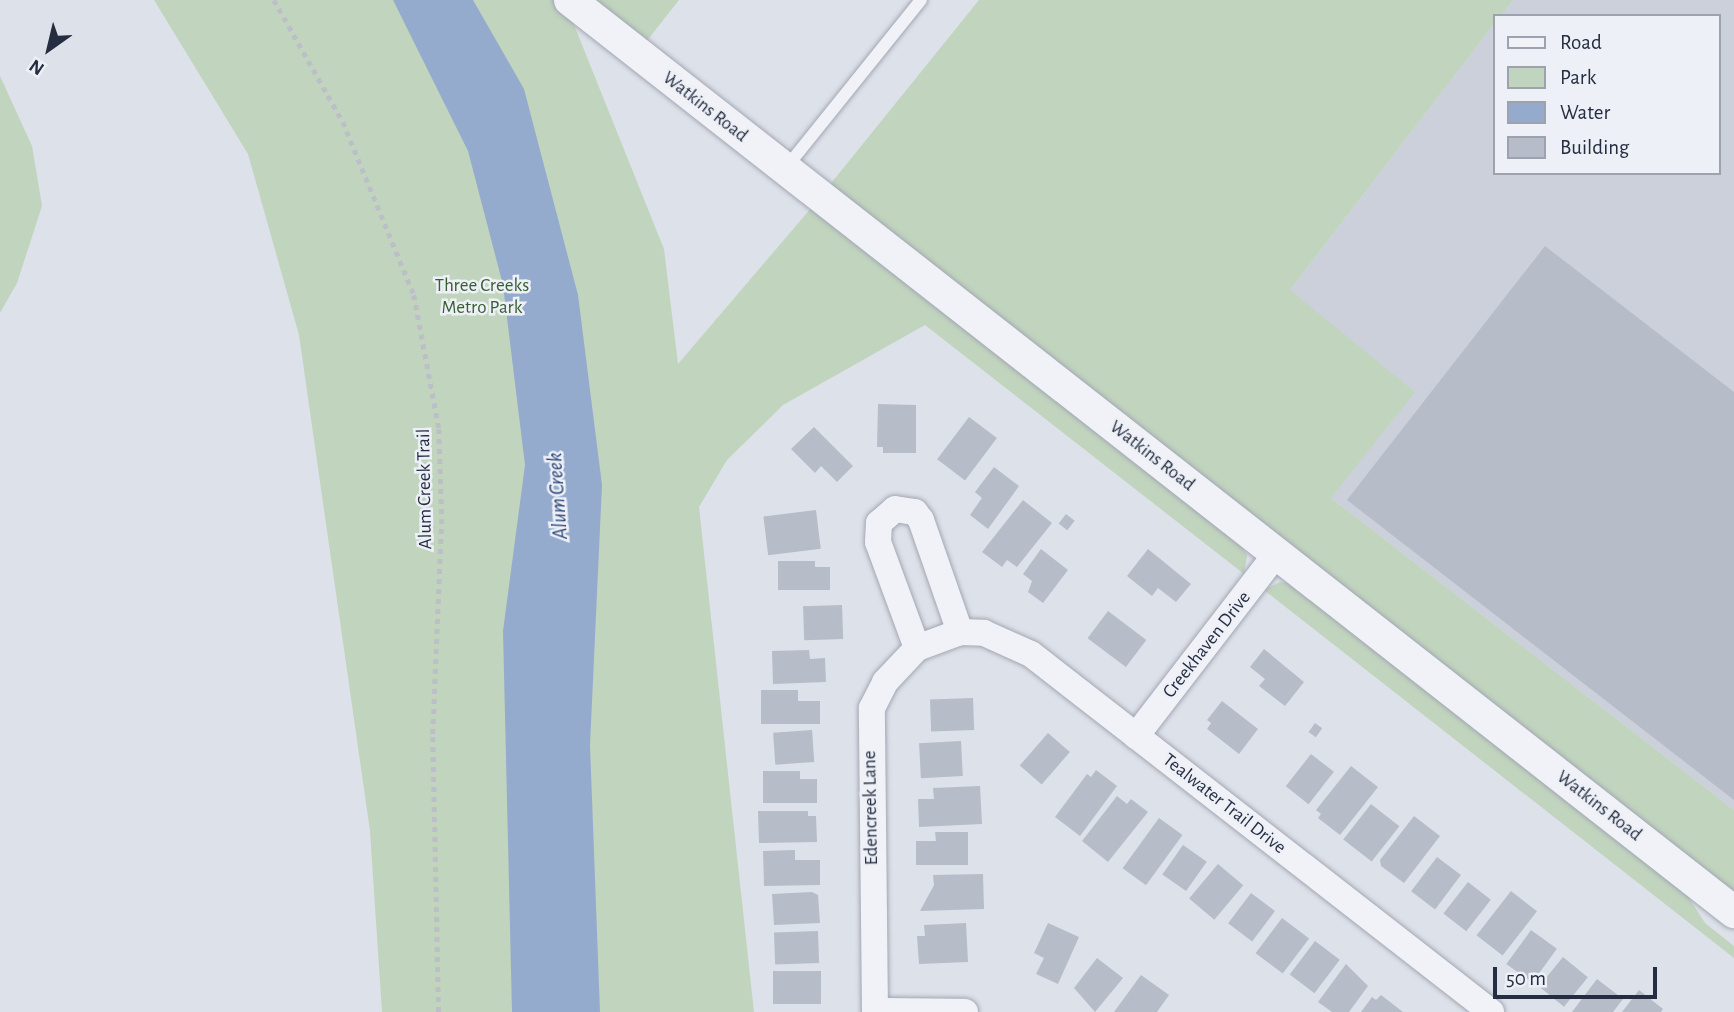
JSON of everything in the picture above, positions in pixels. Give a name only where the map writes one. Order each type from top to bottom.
[{"type":"street","name":"Watkins Road","points":[[570,0],[1734,912]]},
{"type":"street","points":[[917,648],[878,542],[879,523],[895,509],[915,512],[921,520],[951,634]]},
{"type":"street","name":"Creekhaven Drive","points":[[1136,736],[1278,554]]},
{"type":"street","name":"Tealwater Trail Drive","points":[[951,634],[984,633],[1031,654],[1491,1012]]},
{"type":"street","name":"Edencreek Lane","points":[[875,1012],[872,708],[885,682],[917,648],[951,634]]},
{"type":"street","points":[[875,1012],[965,1012]]},
{"type":"lane","points":[[785,169],[921,0]]},
{"type":"path","name":"Alum Creek Trail","points":[[274,0],[343,122],[414,295],[439,429],[442,519],[433,737],[439,1012]]},
{"type":"shaded area","points":[[1513,0],[1734,0],[1734,810],[1331,498],[1290,290],[1492,27],[1492,175],[1720,175],[1720,14],[1502,14]]},
{"type":"green space","name":"Three Creeks Metro Park","points":[[154,0],[564,0],[664,249],[678,364],[812,207],[1234,535],[1247,555],[1244,574],[925,325],[783,405],[727,460],[699,507],[754,1012],[382,1012],[370,831],[299,335],[248,154]]},
{"type":"green space","points":[[595,0],[679,0],[646,42]]},
{"type":"green space","points":[[979,0],[1513,0],[1502,14],[1492,14],[1492,27],[1290,290],[1415,392],[1331,498],[1734,810],[1734,897],[828,187]]},
{"type":"green space","points":[[0,76],[32,146],[42,206],[17,283],[0,313]]},
{"type":"green space","points":[[1280,582],[1300,585],[1677,879],[1705,923],[1734,946],[1734,958],[1264,590]]},
{"type":"water","name":"Alum Creek","points":[[393,0],[473,0],[524,89],[578,295],[602,485],[590,745],[600,1012],[512,1012],[503,631],[525,465],[503,285],[468,151]]},
{"type":"building","points":[[1545,246],[1734,392],[1734,800],[1347,500]]},
{"type":"building","points":[[878,404],[916,405],[916,453],[883,453],[883,447],[877,447]]},
{"type":"building","points":[[969,417],[997,438],[965,480],[937,459]]},
{"type":"building","points":[[814,427],[853,466],[837,482],[821,466],[815,473],[791,449]]},
{"type":"building","points":[[994,467],[1019,486],[988,529],[970,515],[982,498],[975,492]]},
{"type":"building","points":[[1023,500],[1052,523],[1017,567],[1007,560],[1002,567],[982,552]]},
{"type":"building","points":[[816,510],[821,549],[768,555],[763,516]]},
{"type":"building","points":[[1066,514],[1075,521],[1067,530],[1059,523]]},
{"type":"building","points":[[1041,549],[1068,570],[1043,603],[1028,592],[1032,581],[1023,574]]},
{"type":"building","points":[[1148,549],[1191,584],[1176,602],[1158,588],[1152,596],[1127,576]]},
{"type":"building","points":[[778,561],[815,561],[815,567],[830,567],[830,590],[778,590]]},
{"type":"building","points":[[842,605],[843,639],[804,640],[803,606]]},
{"type":"building","points":[[1108,611],[1146,640],[1126,667],[1088,638]]},
{"type":"building","points":[[1264,649],[1304,682],[1285,706],[1259,686],[1265,679],[1250,667]]},
{"type":"building","points":[[809,650],[810,659],[825,658],[826,682],[773,684],[772,651]]},
{"type":"building","points":[[761,690],[798,690],[798,701],[820,701],[820,724],[761,724]]},
{"type":"building","points":[[973,698],[974,730],[931,731],[930,700]]},
{"type":"building","points":[[1222,701],[1258,729],[1239,754],[1207,729],[1211,723],[1207,720]]},
{"type":"building","points":[[1315,723],[1322,728],[1316,737],[1309,732]]},
{"type":"building","points":[[812,730],[814,762],[775,765],[773,733]]},
{"type":"building","points":[[1048,733],[1070,752],[1042,784],[1020,765]]},
{"type":"building","points":[[961,741],[963,776],[921,778],[919,743]]},
{"type":"building","points":[[1311,754],[1334,772],[1309,804],[1286,786]]},
{"type":"building","points":[[1351,766],[1378,787],[1340,835],[1318,818],[1321,814],[1316,810]]},
{"type":"building","points":[[1096,770],[1117,786],[1080,836],[1055,817],[1087,774],[1091,777]]},
{"type":"building","points":[[763,771],[800,771],[800,779],[817,779],[817,803],[763,803]]},
{"type":"building","points":[[980,786],[982,824],[919,827],[918,799],[934,799],[933,788]]},
{"type":"building","points":[[1117,796],[1127,804],[1131,799],[1148,812],[1108,862],[1082,841]]},
{"type":"building","points":[[1371,804],[1399,826],[1372,862],[1343,839]]},
{"type":"building","points":[[758,811],[808,811],[808,816],[816,816],[817,842],[759,843]]},
{"type":"building","points":[[1414,816],[1440,836],[1404,883],[1381,866],[1380,860]]},
{"type":"building","points":[[1159,818],[1182,835],[1146,885],[1123,868]]},
{"type":"building","points":[[935,832],[968,832],[968,865],[916,865],[916,841],[936,841]]},
{"type":"building","points":[[1183,845],[1207,862],[1186,891],[1162,874]]},
{"type":"building","points":[[795,850],[795,860],[820,860],[820,885],[764,886],[763,851]]},
{"type":"building","points":[[1437,857],[1461,875],[1435,909],[1411,891]]},
{"type":"building","points":[[1218,864],[1243,885],[1214,920],[1189,898]]},
{"type":"building","points":[[983,874],[984,909],[920,911],[934,885],[933,875]]},
{"type":"building","points":[[1468,882],[1491,900],[1466,931],[1443,914]]},
{"type":"building","points":[[1511,891],[1537,911],[1503,955],[1477,935]]},
{"type":"building","points":[[812,892],[818,895],[820,923],[774,925],[772,894]]},
{"type":"building","points":[[1251,893],[1275,911],[1252,941],[1228,923]]},
{"type":"building","points":[[1282,918],[1309,938],[1283,974],[1256,953]]},
{"type":"building","points":[[966,923],[968,962],[919,964],[917,936],[925,936],[924,925]]},
{"type":"building","points":[[1048,923],[1079,937],[1058,984],[1036,974],[1044,958],[1034,953]]},
{"type":"building","points":[[1531,930],[1557,949],[1532,983],[1506,964]]},
{"type":"building","points":[[818,931],[819,963],[775,965],[774,933]]},
{"type":"building","points":[[1315,941],[1340,960],[1314,993],[1290,975]]},
{"type":"building","points":[[1563,957],[1588,977],[1564,1007],[1539,987]]},
{"type":"building","points":[[1097,958],[1123,978],[1095,1012],[1074,988]]},
{"type":"building","points":[[1346,964],[1368,986],[1349,1012],[1332,1012],[1318,1002]]},
{"type":"building","points":[[773,971],[821,971],[821,1004],[773,1004]]},
{"type":"building","points":[[1141,975],[1169,995],[1157,1012],[1114,1012]]},
{"type":"building","points":[[1597,979],[1623,999],[1613,1012],[1572,1012]]},
{"type":"building","points":[[1639,990],[1663,1009],[1661,1012],[1622,1012]]},
{"type":"building","points":[[1381,995],[1403,1012],[1361,1012],[1372,997],[1376,1000]]}]
